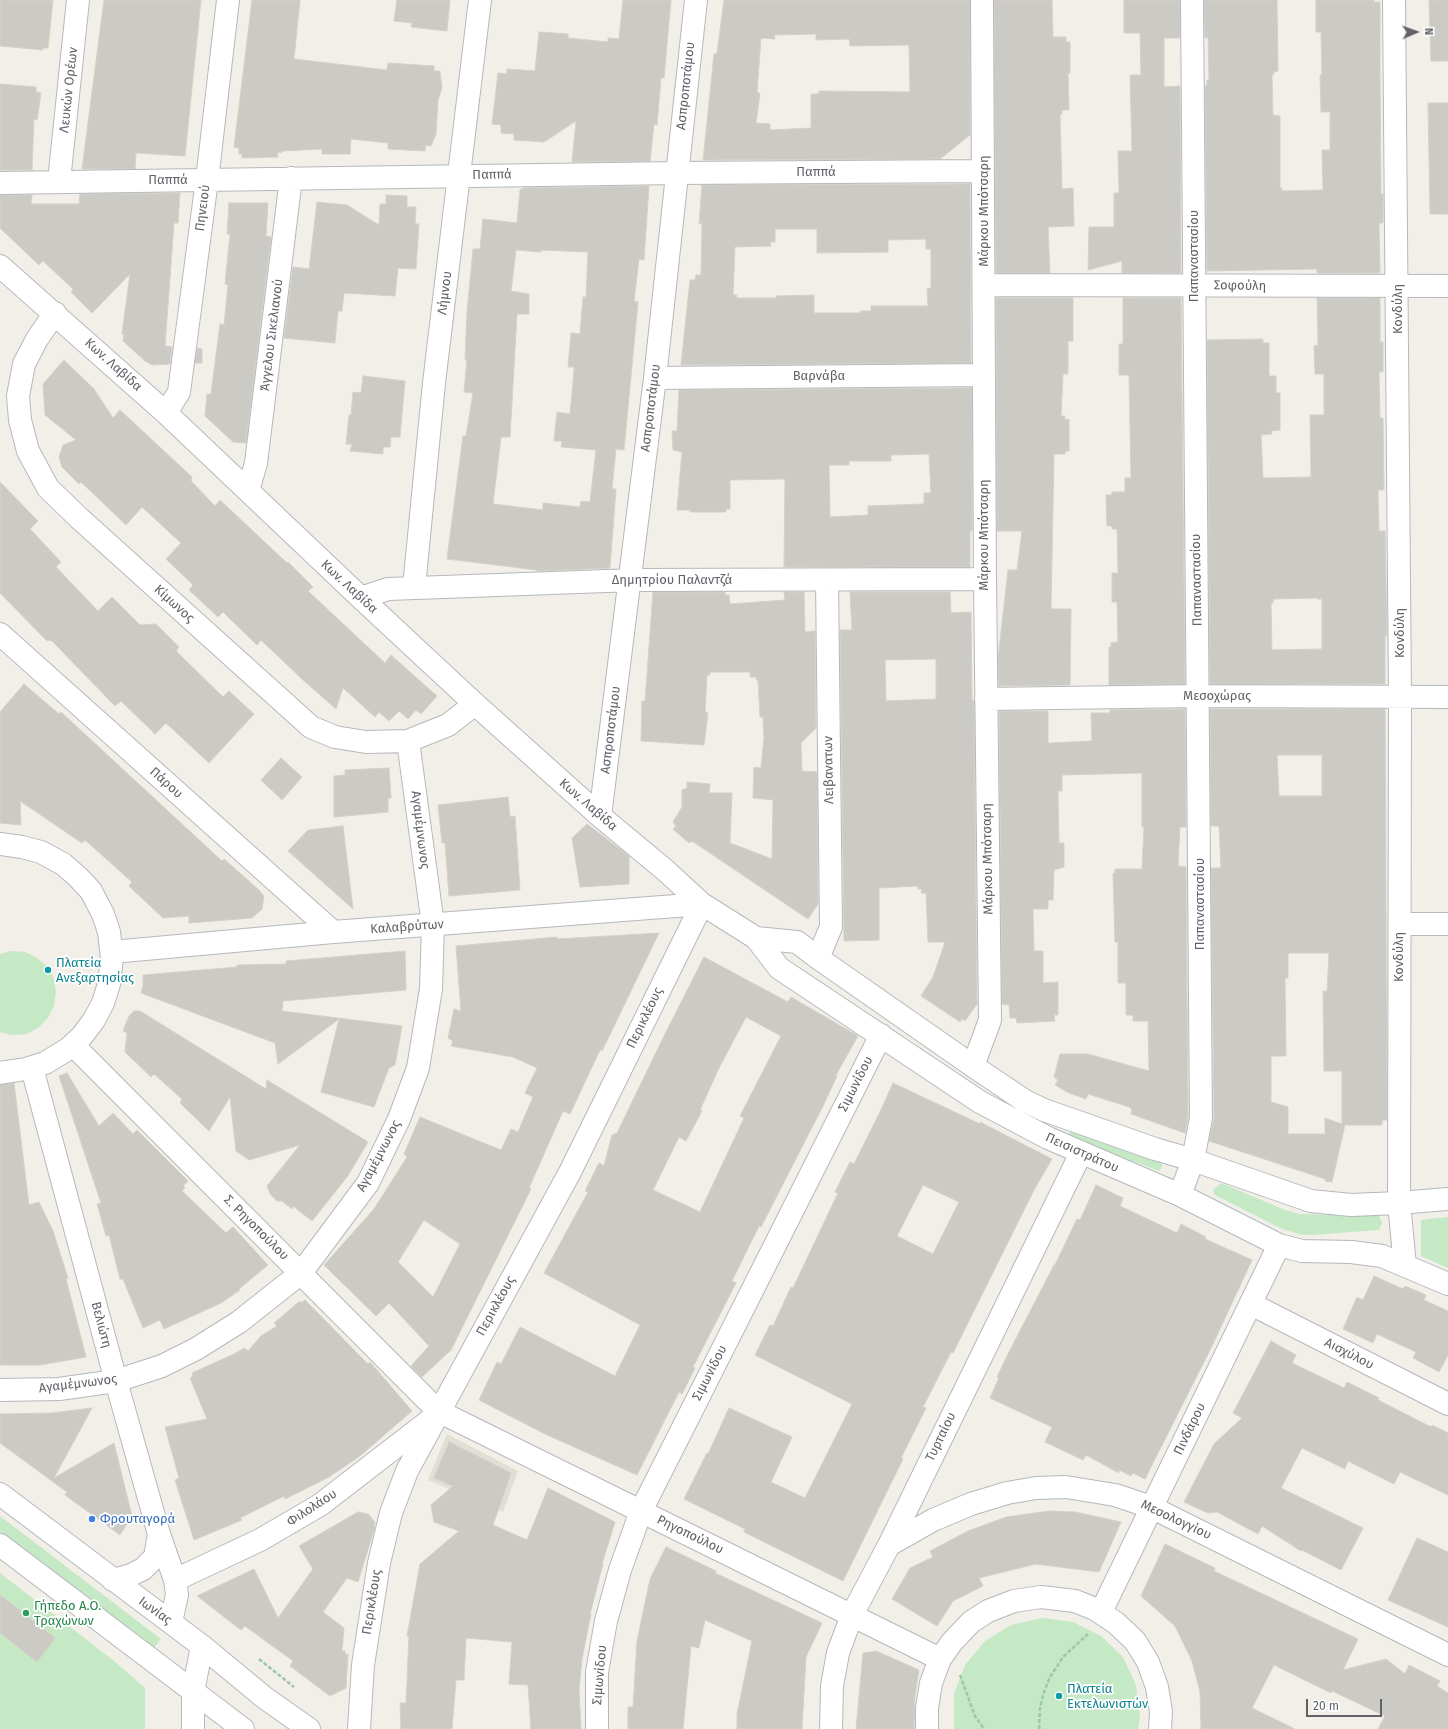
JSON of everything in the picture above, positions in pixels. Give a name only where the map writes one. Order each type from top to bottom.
[{"type":"street","name":"Λευκών Ορέων","points":[[59,181],[78,0]]},
{"type":"street","name":"Πηνειού","points":[[166,413],[179,392],[207,180],[228,0]]},
{"type":"street","name":"Λήμνου","points":[[414,587],[434,383],[480,0]]},
{"type":"street","name":"Ασπροποτάμου","points":[[600,816],[655,378],[696,0]]},
{"type":"street","name":"Μάρκου Μπότσαρη","points":[[973,1066],[990,1020],[983,375],[984,285],[982,0]]},
{"type":"street","name":"Παπαναστασίου","points":[[1180,1194],[1193,1160],[1201,1118],[1192,0]]},
{"type":"street","name":"Κονδύλη","points":[[1394,0],[1398,288],[1400,696],[1399,1203],[1405,1266]]},
{"type":"street","name":"Παππά","points":[[0,183],[677,172],[983,171]]},
{"type":"street","name":"Άγγελου Σικελιανού","points":[[248,491],[256,463],[291,178]]},
{"type":"street","name":"Κων. Λαβίδα","points":[[0,266],[55,313],[166,413],[475,704],[600,816],[665,870],[702,904],[756,938]]},
{"type":"street","name":"Σοφούλη","points":[[984,285],[1398,288],[1448,286]]},
{"type":"street","name":"Κίμωνος","points":[[55,313],[37,339],[9,398],[20,420],[28,451],[48,488],[79,518],[311,727],[335,737],[366,742],[408,741],[448,725],[475,704]]},
{"type":"street","name":"Βαρνάβα","points":[[655,378],[983,375]]},
{"type":"street","name":"Δημητρίου Παλαντζά","points":[[361,598],[388,589],[414,587],[629,580],[985,579]]},
{"type":"street","name":"Λειβανατων","points":[[818,958],[831,926],[827,580]]},
{"type":"street","name":"Πάρου","points":[[0,634],[333,932]]},
{"type":"street","name":"Μεσοχώρας","points":[[986,699],[1198,696],[1448,697]]},
{"type":"street","name":"Αγαμέμνωνος","points":[[0,1390],[59,1389],[116,1381],[162,1366],[196,1349],[239,1322],[301,1274],[368,1183],[399,1119],[418,1068],[431,989],[433,926],[408,741]]},
{"type":"street","points":[[0,844],[22,847],[41,852],[63,864],[78,877],[91,892],[103,914],[109,932],[112,952],[110,984],[103,1003],[87,1031],[73,1045],[57,1057],[32,1068],[0,1073]]},
{"type":"street","name":"Καλαβρύτων","points":[[112,952],[333,932],[433,926],[702,904]]},
{"type":"street","name":"Περικλέους","points":[[359,1729],[363,1665],[379,1563],[391,1513],[407,1471],[437,1413],[570,1172],[702,904]]},
{"type":"street","points":[[1400,924],[1448,924]]},
{"type":"street","points":[[756,938],[797,942],[973,1066],[1025,1101],[1044,1110],[1155,1150],[1193,1160],[1311,1201],[1350,1205],[1448,1199]]},
{"type":"street","name":"Πεισιστράτου","points":[[756,938],[779,968],[980,1102],[1048,1138],[1180,1194],[1279,1245],[1302,1251],[1351,1252],[1382,1256],[1448,1284]]},
{"type":"street","name":"Σιμωνίδου","points":[[597,1729],[597,1672],[606,1621],[620,1570],[641,1510],[881,1035]]},
{"type":"street","name":"Σ. Ρηγοπούλου","points":[[73,1045],[437,1413]]},
{"type":"street","name":"Βελιώτη","points":[[32,1068],[116,1381],[159,1534],[175,1580],[177,1595],[171,1622]]},
{"type":"street","name":"Τυρταίου","points":[[830,1729],[832,1686],[838,1653],[852,1615],[889,1545],[1081,1153]]},
{"type":"street","name":"Πινδάρου","points":[[1100,1612],[1279,1245]]},
{"type":"street","name":"Αισχύλου","points":[[1251,1304],[1448,1404]]},
{"type":"street","name":"Ρηγοπούλου","points":[[437,1413],[641,1510],[940,1659]]},
{"type":"street","name":"Φιλολάου","points":[[175,1580],[260,1540],[320,1505],[437,1413]]},
{"type":"street","name":"Μεσολογγίου","points":[[889,1545],[933,1520],[971,1504],[1007,1493],[1036,1488],[1066,1487],[1115,1495],[1152,1507],[1448,1655]]},
{"type":"street","name":"Ιωνίας","points":[[0,1494],[171,1622],[266,1698],[309,1729]]},
{"type":"street","points":[[114,1580],[131,1575],[143,1569],[155,1557],[159,1534]]},
{"type":"street","points":[[0,1545],[243,1729]]},
{"type":"street","points":[[927,1729],[929,1689],[940,1659],[952,1642],[971,1622],[988,1611],[1007,1603],[1027,1598],[1055,1598],[1075,1602],[1100,1612],[1126,1631],[1139,1646],[1148,1662],[1158,1693],[1161,1712],[1160,1729]]},
{"type":"street","points":[[193,1729],[193,1692],[202,1646]]},
{"type":"path","points":[[1039,1729],[1040,1708],[1050,1677],[1064,1658],[1089,1633]]},
{"type":"path","points":[[256,1657],[299,1690]]},
{"type":"path","points":[[959,1672],[975,1716],[984,1729]]},
{"type":"shaded area","points":[[447,1434],[518,1471],[503,1512],[428,1480]]},
{"type":"green space","points":[[11,951],[25,952],[37,958],[48,967],[54,979],[56,992],[54,1006],[48,1018],[38,1028],[26,1034],[12,1035],[0,1032],[0,954]]},
{"type":"green space","points":[[1073,1131],[1162,1161],[1162,1167],[1159,1171],[1071,1138],[1067,1134]]},
{"type":"green space","points":[[1221,1183],[1285,1210],[1299,1214],[1379,1216],[1382,1223],[1379,1230],[1311,1235],[1299,1234],[1282,1229],[1215,1195],[1213,1190]]},
{"type":"green space","points":[[1448,1217],[1448,1268],[1421,1256],[1421,1220]]},
{"type":"green space","points":[[0,1516],[161,1639],[153,1649],[0,1532]]},
{"type":"green space","name":"Γήπεδο Α.Ο. Τραχώνων","points":[[0,1573],[114,1661],[145,1688],[145,1729],[0,1729]]},
{"type":"green space","name":"Πλατεία Εκτελωνιστών","points":[[1042,1618],[1073,1622],[1101,1636],[1123,1657],[1136,1685],[1140,1716],[1138,1729],[954,1729],[954,1694],[965,1665],[985,1641],[1011,1625]]},
{"type":"building","points":[[0,0],[53,0],[48,48],[43,48],[43,50],[0,46]]},
{"type":"building","points":[[104,0],[201,0],[185,156],[136,153],[135,169],[82,169]]},
{"type":"building","points":[[252,0],[300,0],[294,59],[387,70],[388,63],[434,66],[434,71],[440,71],[442,88],[438,100],[436,134],[431,146],[426,145],[425,151],[388,149],[388,143],[351,139],[350,154],[322,154],[322,149],[283,151],[277,153],[278,157],[242,158],[242,154],[239,154],[239,148],[234,147]]},
{"type":"building","points":[[397,0],[450,0],[447,31],[411,27],[412,23],[394,21]]},
{"type":"building","points":[[623,0],[671,0],[664,78],[661,78],[657,125],[654,124],[650,161],[572,162],[576,121],[544,142],[514,140],[514,134],[501,133],[501,125],[492,124],[498,73],[507,74],[507,69],[535,71],[539,32],[568,34],[568,38],[608,42],[608,38],[619,39]]},
{"type":"building","points":[[724,0],[970,0],[970,135],[940,159],[703,160],[714,54],[717,53]],"holes":[[[816,34],[816,40],[849,39],[850,46],[909,45],[910,92],[819,91],[819,94],[811,94],[811,128],[770,130],[770,124],[756,123],[760,94],[757,92],[761,38],[775,39],[774,35]]]},
{"type":"building","points":[[994,0],[1052,0],[1053,37],[1066,37],[1066,42],[1070,42],[1070,73],[1068,73],[1069,110],[1062,110],[1062,114],[1060,114],[1062,189],[1073,188],[1074,226],[1048,227],[1050,273],[996,273]]},
{"type":"building","points":[[1124,0],[1180,0],[1180,38],[1164,38],[1164,87],[1180,86],[1181,273],[1122,273],[1122,261],[1088,270],[1089,227],[1114,227],[1114,193],[1119,193],[1118,151],[1132,151],[1130,75],[1141,75],[1140,33],[1124,33]]},
{"type":"building","points":[[1204,0],[1277,0],[1278,71],[1274,72],[1272,75],[1273,115],[1280,116],[1280,188],[1282,188],[1282,191],[1323,190],[1322,150],[1330,150],[1330,112],[1321,112],[1321,32],[1316,32],[1316,0],[1374,0],[1374,2],[1380,2],[1381,194],[1383,194],[1383,223],[1379,223],[1380,273],[1317,273],[1317,269],[1207,271],[1205,86],[1207,85],[1207,80],[1209,80],[1208,37],[1205,38]]},
{"type":"building","points":[[1429,0],[1448,0],[1448,61],[1431,61]]},
{"type":"building","points":[[0,84],[36,87],[36,92],[41,93],[37,120],[34,119],[32,170],[0,170]]},
{"type":"building","points":[[1428,103],[1448,103],[1448,214],[1430,214]]},
{"type":"building","points":[[970,184],[971,363],[681,365],[690,280],[695,280],[696,275],[701,275],[702,223],[699,224],[702,185]],"holes":[[[775,229],[817,229],[817,253],[888,252],[888,240],[926,239],[926,249],[931,249],[931,288],[927,289],[928,306],[871,306],[871,311],[860,311],[860,313],[814,313],[814,295],[776,296],[776,298],[736,298],[737,295],[733,295],[735,247],[771,246],[770,242],[775,242]]]},
{"type":"building","points":[[649,186],[644,260],[639,259],[634,301],[638,302],[624,450],[616,449],[612,489],[616,489],[610,568],[537,571],[447,559],[463,436],[466,436],[473,393],[464,392],[467,360],[465,360],[467,312],[473,249],[480,249],[483,219],[517,223],[520,190],[524,188]],"holes":[[[516,250],[541,252],[541,250],[588,252],[586,297],[583,297],[580,334],[571,333],[568,367],[574,367],[574,371],[570,414],[557,412],[554,441],[562,441],[561,447],[596,450],[590,502],[581,501],[580,507],[543,503],[543,510],[493,504],[501,437],[510,437],[517,314],[529,314],[529,294],[511,291]]]},
{"type":"building","points":[[180,193],[178,223],[174,223],[165,346],[172,347],[170,364],[152,365],[145,361],[123,341],[124,335],[122,334],[130,274],[92,313],[71,292],[73,289],[43,261],[39,265],[0,228],[0,195],[32,195],[31,204],[79,204],[80,194]]},
{"type":"building","points":[[386,195],[407,196],[407,207],[416,207],[415,224],[419,224],[416,269],[398,268],[395,296],[344,293],[342,311],[338,311],[335,343],[284,338],[293,267],[309,269],[317,202],[347,205],[379,225],[380,204],[386,204]]},
{"type":"building","points":[[229,203],[268,203],[266,236],[271,237],[246,443],[233,442],[205,416],[207,394],[211,394],[220,324],[224,325],[228,285],[225,284],[230,234],[227,234]]},
{"type":"building","points":[[996,298],[1073,298],[1073,341],[1068,341],[1068,374],[1063,374],[1061,416],[1065,416],[1065,420],[1069,419],[1069,451],[1065,451],[1065,454],[1054,454],[1051,609],[1071,609],[1070,685],[999,686],[998,659],[1008,570],[1017,570],[1022,531],[997,531]]},
{"type":"building","points":[[1123,298],[1181,298],[1185,684],[1109,685],[1109,647],[1111,647],[1111,643],[1118,642],[1117,602],[1112,602],[1112,573],[1118,573],[1117,529],[1112,529],[1112,526],[1107,526],[1106,495],[1112,495],[1112,492],[1125,492],[1125,478],[1131,478],[1129,375],[1119,375],[1119,344],[1123,344]]},
{"type":"building","points":[[1317,298],[1380,298],[1380,342],[1383,342],[1383,372],[1379,372],[1380,418],[1383,418],[1384,490],[1378,490],[1379,531],[1385,531],[1387,636],[1385,636],[1385,684],[1210,684],[1207,340],[1263,339],[1263,343],[1269,343],[1269,376],[1276,376],[1276,393],[1280,393],[1280,430],[1271,431],[1272,434],[1261,435],[1263,478],[1311,477],[1310,415],[1324,415],[1324,374],[1315,374],[1314,346],[1318,345]],"holes":[[[1273,599],[1322,599],[1322,649],[1272,650],[1271,603],[1273,603]]]},
{"type":"building","points":[[197,348],[202,349],[202,363],[195,363]]},
{"type":"building","points":[[64,360],[94,389],[113,418],[120,410],[192,477],[191,481],[215,506],[220,500],[287,563],[288,562],[313,587],[308,591],[385,663],[391,655],[437,696],[421,714],[416,710],[408,719],[399,711],[389,721],[379,712],[375,717],[343,688],[336,709],[261,640],[257,645],[223,612],[218,617],[189,590],[193,585],[166,559],[181,543],[142,507],[126,525],[81,482],[79,484],[62,467],[59,457],[63,445],[76,440],[45,415],[43,384]]},
{"type":"building","points":[[363,376],[405,381],[400,437],[391,437],[390,447],[383,447],[383,454],[350,451],[352,444],[346,444],[353,392],[361,393]]},
{"type":"building","points":[[972,388],[972,531],[970,531],[970,567],[784,567],[785,479],[730,480],[730,509],[726,509],[726,512],[690,512],[690,510],[677,510],[682,452],[673,450],[672,431],[677,431],[679,390]],"holes":[[[929,454],[931,493],[924,493],[924,504],[868,506],[868,515],[830,517],[829,465],[849,465],[849,461],[891,461],[891,455]]]},
{"type":"building","points":[[0,482],[38,521],[30,529],[61,562],[56,567],[98,611],[112,597],[140,625],[156,624],[179,647],[176,651],[223,697],[229,691],[254,714],[209,763],[166,723],[155,734],[121,701],[115,706],[52,641],[46,640],[0,593]]},
{"type":"building","points":[[653,592],[725,592],[725,595],[729,595],[730,604],[785,600],[784,592],[804,592],[805,632],[815,631],[816,728],[801,743],[802,771],[817,772],[818,904],[808,919],[692,841],[689,843],[673,829],[676,826],[673,822],[682,807],[682,790],[687,788],[687,782],[710,784],[709,793],[732,793],[730,843],[772,859],[773,800],[753,798],[754,767],[761,768],[764,738],[763,717],[760,717],[758,680],[756,680],[756,677],[750,677],[750,672],[710,672],[710,675],[707,675],[705,712],[708,713],[704,745],[641,741],[642,701],[645,701]]},
{"type":"building","points":[[850,592],[950,592],[951,613],[971,612],[972,700],[974,701],[977,1004],[965,1021],[962,1019],[960,1022],[921,996],[933,977],[945,942],[928,942],[926,893],[921,893],[922,889],[918,889],[918,886],[879,888],[879,940],[844,941],[840,630],[852,630]],"holes":[[[936,659],[936,699],[886,701],[885,660]]]},
{"type":"building","points":[[24,684],[59,714],[61,712],[222,861],[224,859],[259,890],[264,896],[262,909],[252,918],[189,923],[189,916],[163,918],[129,886],[132,882],[85,840],[82,843],[20,801],[21,825],[0,823],[0,712]]},
{"type":"building","points":[[1185,709],[1186,827],[1180,827],[1178,866],[1186,867],[1188,1117],[1185,1133],[1131,1114],[1132,1109],[1129,1107],[1088,1094],[1086,1099],[1069,1093],[1055,1085],[1058,1080],[1054,1077],[1060,1054],[1088,1054],[1149,1071],[1148,1021],[1133,1021],[1133,1015],[1126,1015],[1126,983],[1118,983],[1118,942],[1115,942],[1113,873],[1115,873],[1115,869],[1142,869],[1144,827],[1142,827],[1142,773],[1062,775],[1062,791],[1058,791],[1059,843],[1064,843],[1064,867],[1054,870],[1053,900],[1048,900],[1048,909],[1033,909],[1034,951],[1043,951],[1043,983],[1058,982],[1058,1015],[1054,1015],[1055,1021],[1017,1023],[1016,1018],[1010,1018],[1009,1005],[1002,1004],[999,711],[1048,711],[1048,743],[1092,741],[1091,713],[1110,713],[1110,710]]},
{"type":"building","points":[[1210,709],[1385,709],[1387,1120],[1382,1120],[1382,1125],[1345,1125],[1332,1182],[1325,1181],[1325,1179],[1209,1141],[1214,1118],[1211,868],[1221,868],[1219,826],[1211,826]],"holes":[[[1277,755],[1322,755],[1322,796],[1279,796]],[[1288,953],[1329,953],[1327,991],[1323,991],[1324,1071],[1342,1071],[1342,1124],[1325,1118],[1325,1134],[1288,1134],[1288,1107],[1271,1102],[1271,1056],[1286,1056],[1285,978],[1288,978]]]},
{"type":"building","points":[[281,758],[302,777],[282,800],[261,780]]},
{"type":"building","points":[[389,768],[391,798],[388,798],[388,812],[334,817],[334,776],[345,775],[345,770]]},
{"type":"building","points":[[508,797],[510,817],[515,816],[520,890],[449,896],[445,843],[442,843],[438,805]]},
{"type":"building","points":[[587,824],[629,856],[629,884],[580,887],[572,838]]},
{"type":"building","points":[[343,826],[353,909],[288,851],[308,830]]},
{"type":"building","points":[[659,933],[602,1051],[600,1050],[570,1114],[563,1111],[529,1188],[531,1189],[451,1350],[422,1377],[411,1366],[429,1346],[389,1303],[376,1316],[324,1265],[374,1209],[407,1157],[404,1154],[420,1117],[501,1150],[511,1129],[518,1132],[533,1097],[525,1093],[537,1068],[513,1057],[451,1046],[453,1041],[448,1038],[454,1009],[461,1011],[456,946],[557,937],[557,939]],"holes":[[[424,1220],[460,1244],[433,1297],[398,1262]]]},
{"type":"building","points":[[405,951],[406,990],[283,1001],[282,1011],[402,1026],[395,1065],[389,1068],[374,1107],[321,1092],[339,1019],[278,1064],[275,1043],[141,993],[143,986],[143,975],[237,967],[237,965],[286,964],[286,961]]},
{"type":"building","points":[[704,957],[788,1002],[791,997],[858,1036],[836,1075],[837,1076],[823,1106],[761,1227],[759,1226],[732,1281],[736,1283],[693,1367],[695,1368],[682,1394],[679,1392],[637,1475],[545,1434],[479,1400],[497,1362],[501,1364],[520,1327],[615,1376],[640,1325],[544,1273],[588,1192],[585,1191],[599,1163],[604,1166],[612,1135],[617,1133]],"holes":[[[746,1017],[781,1036],[740,1116],[744,1118],[700,1212],[653,1190],[679,1137],[686,1141],[702,1111],[700,1110],[719,1068]]]},
{"type":"building","points":[[134,1011],[140,1011],[266,1089],[267,1080],[368,1142],[347,1177],[312,1221],[293,1206],[292,1209],[282,1201],[277,1201],[270,1194],[267,1186],[300,1145],[249,1160],[236,1151],[230,1097],[209,1131],[180,1103],[182,1099],[154,1074],[151,1077],[125,1052],[127,1033],[123,1031],[129,1016]]},
{"type":"building","points":[[67,1073],[99,1126],[113,1113],[133,1134],[137,1130],[188,1181],[183,1186],[185,1188],[182,1191],[226,1233],[233,1227],[268,1265],[239,1289],[240,1290],[221,1303],[164,1329],[160,1320],[143,1328],[123,1279],[120,1279],[109,1235],[106,1236],[97,1204],[101,1203],[59,1076]]},
{"type":"building","points":[[14,1083],[29,1205],[39,1202],[53,1231],[68,1278],[66,1279],[86,1357],[40,1365],[0,1365],[0,1085]]},
{"type":"building","points":[[893,1083],[980,1124],[980,1122],[1052,1159],[1034,1190],[953,1353],[951,1352],[923,1407],[926,1408],[901,1458],[903,1459],[843,1581],[744,1532],[745,1529],[684,1499],[707,1453],[708,1454],[729,1408],[792,1437],[771,1482],[805,1498],[852,1404],[755,1355],[770,1325],[773,1326],[791,1287],[793,1288],[838,1193],[835,1192],[850,1162],[854,1164]],"holes":[[[923,1185],[959,1202],[933,1254],[897,1236]]]},
{"type":"building","points":[[1096,1185],[1123,1198],[1120,1206],[1177,1233],[1181,1224],[1206,1237],[1205,1239],[1252,1260],[1213,1344],[1145,1479],[1133,1473],[1131,1476],[1119,1470],[1119,1473],[1086,1455],[1083,1460],[1045,1442],[1052,1427],[990,1398],[999,1378],[997,1377],[1009,1352],[1055,1265],[1077,1219],[1080,1220]]},
{"type":"building","points":[[1374,1276],[1403,1289],[1405,1286],[1426,1295],[1424,1300],[1448,1311],[1448,1355],[1439,1372],[1413,1358],[1416,1352],[1377,1334],[1373,1343],[1343,1329],[1357,1297],[1363,1300]]},
{"type":"building","points":[[305,1300],[368,1364],[370,1362],[412,1411],[360,1456],[329,1477],[285,1499],[284,1496],[240,1518],[242,1520],[194,1540],[175,1480],[179,1478],[165,1427],[207,1419],[190,1378],[193,1376],[192,1373],[244,1348],[248,1351],[261,1336],[277,1326],[274,1323],[300,1301],[301,1303]]},
{"type":"building","points":[[1271,1341],[1296,1355],[1292,1363],[1344,1388],[1347,1382],[1379,1398],[1378,1400],[1431,1427],[1432,1425],[1448,1433],[1448,1495],[1400,1472],[1394,1484],[1348,1461],[1345,1469],[1302,1448],[1281,1488],[1363,1528],[1341,1570],[1302,1550],[1301,1551],[1262,1526],[1258,1534],[1217,1512],[1208,1513],[1184,1502],[1214,1444],[1242,1418],[1233,1413]]},
{"type":"building","points":[[92,1408],[54,1478],[114,1443],[132,1516],[120,1535],[65,1495],[67,1492],[0,1443],[0,1414],[52,1413]]},
{"type":"building","points":[[449,1442],[511,1473],[493,1525],[527,1540],[548,1488],[615,1522],[602,1564],[590,1614],[582,1659],[579,1690],[581,1729],[531,1729],[528,1685],[509,1684],[512,1642],[466,1638],[464,1680],[456,1680],[452,1729],[401,1729],[400,1703],[406,1703],[409,1636],[407,1636],[420,1564],[459,1531],[434,1522],[431,1505],[453,1486],[434,1478]]},
{"type":"building","points":[[1049,1511],[1075,1512],[1121,1522],[1099,1572],[1036,1564],[979,1578],[983,1586],[953,1601],[937,1626],[892,1599],[910,1568],[933,1557],[930,1551],[968,1531],[1006,1517]]},
{"type":"building","points":[[358,1512],[368,1514],[375,1522],[374,1530],[358,1582],[347,1578],[323,1612],[344,1628],[342,1651],[345,1651],[345,1655],[348,1654],[346,1688],[330,1696],[290,1666],[293,1661],[245,1626],[241,1630],[197,1596],[254,1569],[278,1618],[313,1569],[299,1546]]},
{"type":"building","points":[[1417,1538],[1448,1552],[1448,1627],[1388,1600]]},
{"type":"building","points":[[1165,1544],[1215,1568],[1214,1571],[1358,1639],[1343,1670],[1386,1659],[1405,1674],[1409,1665],[1440,1681],[1437,1686],[1448,1693],[1448,1729],[1378,1729],[1385,1716],[1332,1691],[1331,1693],[1274,1665],[1252,1708],[1295,1729],[1201,1729],[1200,1692],[1192,1661],[1175,1626],[1141,1596]]},
{"type":"building","points":[[666,1547],[716,1571],[715,1573],[822,1623],[806,1657],[802,1729],[737,1729],[737,1714],[752,1641],[705,1620],[699,1648],[691,1646],[683,1729],[628,1729],[628,1707],[633,1707],[637,1641],[650,1579]]},
{"type":"building","points":[[0,1595],[55,1638],[37,1662],[0,1633]]},
{"type":"building","points":[[876,1651],[919,1670],[915,1695],[914,1729],[856,1729],[863,1653]]},
{"type":"place","name":"Πλατεία Ανεξαρτησίας","points":[[48,970]]},
{"type":"place","name":"Φρουταγορά","points":[[92,1519]]},
{"type":"place","name":"Γήπεδο Α.Ο. Τραχώνων","points":[[26,1613]]},
{"type":"place","name":"Πλατεία Εκτελωνιστών","points":[[1059,1696]]}]
